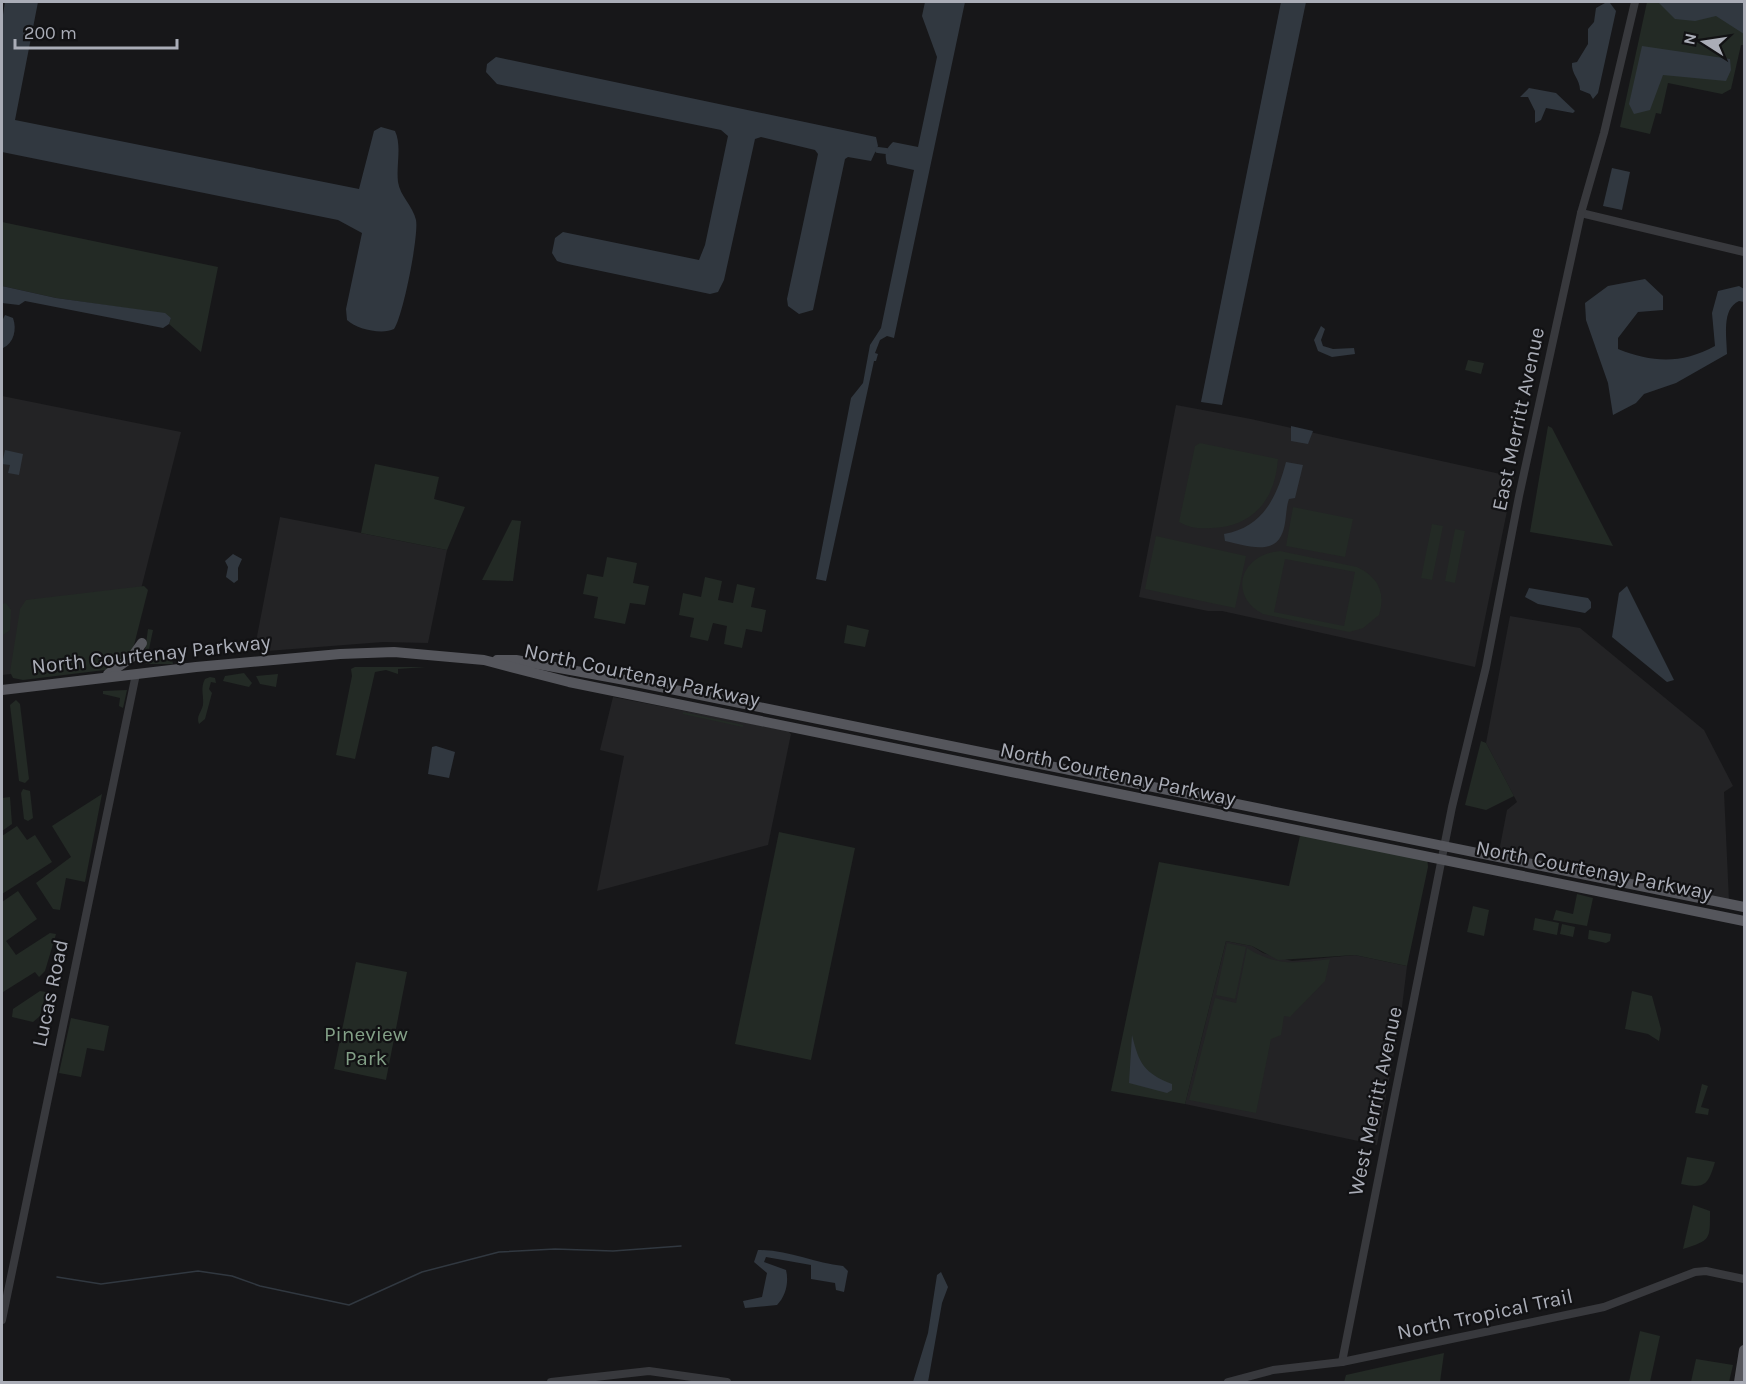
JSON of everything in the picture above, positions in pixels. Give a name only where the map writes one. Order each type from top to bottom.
[{"type":"main road","points":[[101,678],[121,667],[142,643]]},
{"type":"main road","name":"North Courtenay Parkway","points":[[2,690],[136,674],[374,652],[426,653],[484,660],[516,660],[636,682],[1744,907]]},
{"type":"main road","name":"North Courtenay Parkway","points":[[484,660],[562,680],[1744,921]]},
{"type":"main road","points":[[1521,875],[1535,872],[1545,866]]},
{"type":"main road","points":[[1539,879],[1547,872],[1563,870]]},
{"type":"main road","points":[[1603,892],[1625,888],[1629,884]]},
{"type":"main road","points":[[1626,897],[1632,891],[1647,888]]},
{"type":"main road","points":[[1697,911],[1707,908],[1720,910],[1730,903]]},
{"type":"main road","points":[[1728,918],[1734,912],[1744,912]]},
{"type":"main road","points":[[1739,1383],[1744,1350]]},
{"type":"street","name":"East Merritt Avenue","points":[[1443,847],[1487,663],[1519,496],[1581,213],[1604,133],[1635,2]]},
{"type":"street","points":[[1581,213],[1744,252]]},
{"type":"street","name":"Lucas Road","points":[[2,1320],[136,674]]},
{"type":"street","name":"West Merritt Avenue","points":[[1342,1362],[1443,847]]},
{"type":"street","name":"North Tropical Trail","points":[[1228,1383],[1273,1370],[1342,1362],[1612,1305],[1695,1272],[1706,1271],[1744,1279]]},
{"type":"street","points":[[1345,1343],[1348,1355],[1356,1359]]},
{"type":"street","points":[[551,1383],[649,1371],[726,1383]]},
{"type":"shaded area","points":[[5,2],[38,2],[15,120],[359,189],[374,131],[381,127],[395,131],[398,143],[398,182],[416,220],[416,228],[406,293],[394,329],[369,330],[347,320],[346,309],[362,233],[338,220],[2,152],[2,21]]},
{"type":"shaded area","points":[[925,2],[965,2],[894,338],[887,336],[880,340],[875,353],[878,354],[874,361],[826,581],[816,579],[851,398],[863,383],[870,345],[881,328],[914,170],[887,164],[886,151],[893,142],[918,147],[937,57],[922,16]]},
{"type":"shaded area","points":[[1281,2],[1306,2],[1222,405],[1201,402]]},
{"type":"shaded area","points":[[1658,2],[1744,2],[1744,34],[1716,16],[1695,21],[1675,19]]},
{"type":"shaded area","points":[[1610,3],[1616,11],[1598,93],[1593,99],[1590,94],[1580,90],[1572,63],[1577,62],[1588,44],[1588,29],[1594,22],[1596,8]]},
{"type":"shaded area","points":[[1642,46],[1730,59],[1731,70],[1726,81],[1663,75],[1650,110],[1634,114],[1629,104]]},
{"type":"shaded area","points":[[496,57],[876,137],[878,146],[871,161],[848,157],[845,159],[813,310],[799,314],[788,306],[787,299],[818,154],[815,150],[761,137],[755,139],[724,280],[718,292],[710,294],[563,263],[557,261],[552,253],[555,238],[563,232],[699,260],[705,245],[728,136],[721,130],[497,84],[486,72],[487,64]]},
{"type":"shaded area","points":[[1529,88],[1556,93],[1575,111],[1573,113],[1546,108],[1541,120],[1535,123],[1535,111],[1528,97],[1520,97]]},
{"type":"shaded area","points":[[1612,168],[1630,172],[1622,210],[1603,206]]},
{"type":"shaded area","points":[[1645,279],[1663,296],[1663,310],[1638,312],[1618,338],[1618,349],[1643,357],[1679,359],[1715,346],[1712,313],[1718,291],[1739,286],[1744,289],[1744,302],[1739,301],[1733,305],[1727,317],[1727,354],[1676,383],[1644,394],[1636,403],[1613,415],[1608,383],[1586,320],[1585,303],[1608,286]]},
{"type":"shaded area","points":[[2,286],[56,298],[165,313],[171,318],[169,324],[163,328],[25,301],[19,305],[2,303]]},
{"type":"shaded area","points":[[5,315],[13,318],[14,331],[10,343],[3,348],[2,321]]},
{"type":"shaded area","points":[[1321,326],[1325,329],[1321,340],[1323,346],[1333,349],[1354,348],[1355,354],[1332,357],[1318,351],[1314,340]]},
{"type":"shaded area","points":[[2,396],[181,432],[141,589],[93,665],[2,675]]},
{"type":"shaded area","points":[[1176,405],[1251,419],[1514,477],[1475,667],[1222,611],[1208,611],[1139,597]]},
{"type":"shaded area","points":[[1291,426],[1313,431],[1308,444],[1291,441]]},
{"type":"shaded area","points":[[5,450],[23,454],[19,475],[8,473],[10,465],[2,464]]},
{"type":"shaded area","points":[[1286,462],[1303,465],[1295,498],[1289,499],[1281,536],[1270,546],[1263,547],[1225,541],[1224,534],[1249,525],[1267,508],[1278,487]]},
{"type":"shaded area","points":[[280,517],[447,550],[428,643],[383,642],[254,652]]},
{"type":"shaded area","points":[[233,554],[242,559],[238,568],[238,580],[234,583],[226,577],[228,567],[225,561]]},
{"type":"shaded area","points":[[1627,586],[1674,680],[1667,682],[1612,637],[1619,593]]},
{"type":"shaded area","points":[[1529,588],[1588,598],[1591,608],[1585,613],[1538,604],[1525,597]]},
{"type":"shaded area","points":[[1510,616],[1580,628],[1704,730],[1733,786],[1724,792],[1729,901],[1498,857],[1507,810],[1517,802],[1486,743]]},
{"type":"shaded area","points":[[613,697],[788,731],[791,734],[768,845],[597,891],[624,756],[600,750]]},
{"type":"shaded area","points":[[436,746],[455,752],[449,778],[428,774],[432,747]]},
{"type":"shaded area","points":[[1226,941],[1252,946],[1263,953],[1292,961],[1355,955],[1407,966],[1401,1015],[1377,1145],[1185,1104]]},
{"type":"shaded area","points":[[1132,1035],[1137,1053],[1144,1066],[1155,1076],[1172,1084],[1172,1090],[1167,1093],[1129,1083]]},
{"type":"shaded area","points":[[758,1250],[780,1252],[843,1266],[848,1271],[844,1292],[836,1290],[835,1283],[811,1279],[811,1265],[766,1257],[764,1262],[786,1270],[785,1293],[777,1305],[745,1308],[743,1301],[762,1297],[767,1273],[754,1262]]},
{"type":"shaded area","points":[[941,1272],[948,1287],[942,1303],[928,1382],[913,1382],[928,1333],[937,1275]]},
{"type":"green space","points":[[1647,2],[1744,2],[1744,45],[1741,45],[1731,89],[1722,94],[1668,83],[1661,114],[1656,113],[1650,134],[1620,127]]},
{"type":"green space","points":[[2,222],[218,267],[201,352],[169,324],[171,318],[153,312],[56,298],[2,286]]},
{"type":"green space","points":[[1468,360],[1484,363],[1481,374],[1465,370]]},
{"type":"green space","points":[[1548,426],[1552,428],[1613,546],[1530,532]]},
{"type":"green space","points":[[1200,443],[1278,459],[1276,474],[1267,499],[1250,517],[1239,523],[1211,528],[1195,528],[1179,522],[1195,446]]},
{"type":"green space","points":[[375,464],[439,477],[434,499],[465,507],[447,550],[361,533]]},
{"type":"green space","points":[[1293,507],[1353,519],[1345,557],[1286,546]]},
{"type":"green space","points":[[512,520],[521,521],[513,581],[482,580]]},
{"type":"green space","points":[[1432,524],[1443,526],[1432,580],[1421,578]]},
{"type":"green space","points":[[1455,529],[1465,531],[1455,583],[1445,581]]},
{"type":"green space","points":[[1156,536],[1246,556],[1235,608],[1145,589]]},
{"type":"green space","points":[[1280,551],[1357,567],[1370,575],[1381,592],[1379,615],[1363,628],[1349,632],[1263,614],[1245,597],[1242,587],[1243,576],[1248,567],[1256,559]],"holes":[[[1285,559],[1355,572],[1344,626],[1274,612]]]},
{"type":"green space","points":[[607,557],[637,563],[633,583],[649,586],[645,605],[630,603],[625,624],[594,618],[598,597],[583,594],[587,574],[603,577]]},
{"type":"green space","points":[[705,577],[722,581],[718,600],[733,603],[737,584],[755,588],[751,607],[766,610],[762,632],[746,629],[742,648],[724,644],[727,626],[713,623],[708,641],[690,637],[694,618],[679,615],[683,593],[701,597]]},
{"type":"green space","points":[[144,586],[148,590],[132,653],[113,669],[23,680],[13,678],[10,672],[20,609],[26,600]]},
{"type":"green space","points":[[6,603],[11,610],[10,630],[3,635],[2,604]]},
{"type":"green space","points":[[847,625],[869,630],[865,647],[844,643]]},
{"type":"green space","points":[[148,629],[153,630],[148,654],[172,659],[173,664],[146,664],[144,658]]},
{"type":"green space","points":[[355,667],[426,667],[398,669],[398,674],[386,670],[375,672],[355,759],[336,755],[352,676],[351,669]]},
{"type":"green space","points":[[244,673],[252,683],[249,687],[223,681],[225,676]]},
{"type":"green space","points":[[278,674],[276,687],[260,684],[256,676]]},
{"type":"green space","points":[[215,678],[216,683],[211,682],[209,689],[212,693],[205,719],[199,724],[198,717],[203,705],[203,685],[205,679]]},
{"type":"green space","points":[[127,690],[123,708],[119,706],[120,698],[103,694],[103,691]]},
{"type":"green space","points":[[16,700],[20,704],[29,779],[25,783],[19,781],[10,705]]},
{"type":"green space","points":[[683,712],[743,725],[743,727],[683,714]]},
{"type":"green space","points":[[1481,741],[1486,743],[1514,796],[1486,810],[1465,805]]},
{"type":"green space","points":[[23,789],[30,791],[33,818],[28,821],[24,819],[21,793]]},
{"type":"green space","points":[[102,794],[85,882],[66,878],[60,910],[53,909],[36,883],[71,857],[52,826]]},
{"type":"green space","points":[[10,797],[12,824],[2,831],[2,798]]},
{"type":"green space","points":[[17,826],[27,840],[35,835],[52,862],[2,894],[2,836]]},
{"type":"green space","points":[[1301,831],[1427,856],[1428,867],[1407,966],[1355,955],[1278,960],[1252,946],[1226,941],[1185,1104],[1111,1091],[1159,862],[1289,886]]},
{"type":"green space","points":[[779,832],[855,848],[811,1060],[735,1044]]},
{"type":"green space","points":[[18,891],[37,919],[6,941],[16,955],[50,933],[56,934],[45,971],[39,977],[35,972],[3,992],[2,902]]},
{"type":"green space","points":[[1577,894],[1593,898],[1587,926],[1553,920],[1556,910],[1573,914]]},
{"type":"green space","points":[[1473,906],[1489,910],[1484,936],[1467,932]]},
{"type":"green space","points":[[1535,918],[1559,923],[1557,935],[1533,930]]},
{"type":"green space","points":[[1562,924],[1575,927],[1573,937],[1560,934]]},
{"type":"green space","points":[[1589,930],[1611,934],[1610,941],[1606,943],[1588,939]]},
{"type":"green space","points":[[1227,943],[1246,947],[1235,999],[1216,995]]},
{"type":"green space","points":[[1247,948],[1278,961],[1330,959],[1325,981],[1290,1017],[1284,1016],[1281,1035],[1271,1039],[1256,1113],[1189,1100],[1215,998],[1236,1003]]},
{"type":"green space","name":"Pineview Park","points":[[356,962],[407,972],[386,1080],[334,1069]]},
{"type":"green space","points":[[40,991],[46,992],[40,1016],[33,1022],[12,1017],[13,1009]]},
{"type":"green space","points":[[1632,991],[1652,996],[1661,1029],[1659,1041],[1648,1034],[1625,1029]]},
{"type":"green space","points":[[71,1018],[109,1026],[104,1051],[87,1048],[81,1077],[59,1073]]},
{"type":"green space","points":[[1702,1084],[1708,1086],[1701,1107],[1709,1109],[1708,1115],[1695,1113]]},
{"type":"green space","points":[[1687,1157],[1715,1162],[1710,1176],[1704,1183],[1695,1186],[1681,1184]]},
{"type":"green space","points":[[1693,1205],[1710,1211],[1709,1233],[1704,1241],[1683,1249]]},
{"type":"green space","points":[[1640,1331],[1660,1336],[1650,1382],[1629,1382]]},
{"type":"green space","points":[[1444,1353],[1440,1382],[1344,1382],[1346,1375]]},
{"type":"green space","points":[[1696,1359],[1733,1365],[1729,1382],[1691,1382]]},
{"type":"waterway","points":[[878,150],[886,151]]},
{"type":"waterway","points":[[57,1277],[101,1284],[198,1271],[232,1276],[260,1286],[349,1305],[422,1272],[499,1252],[555,1249],[613,1251],[681,1246]]}]
